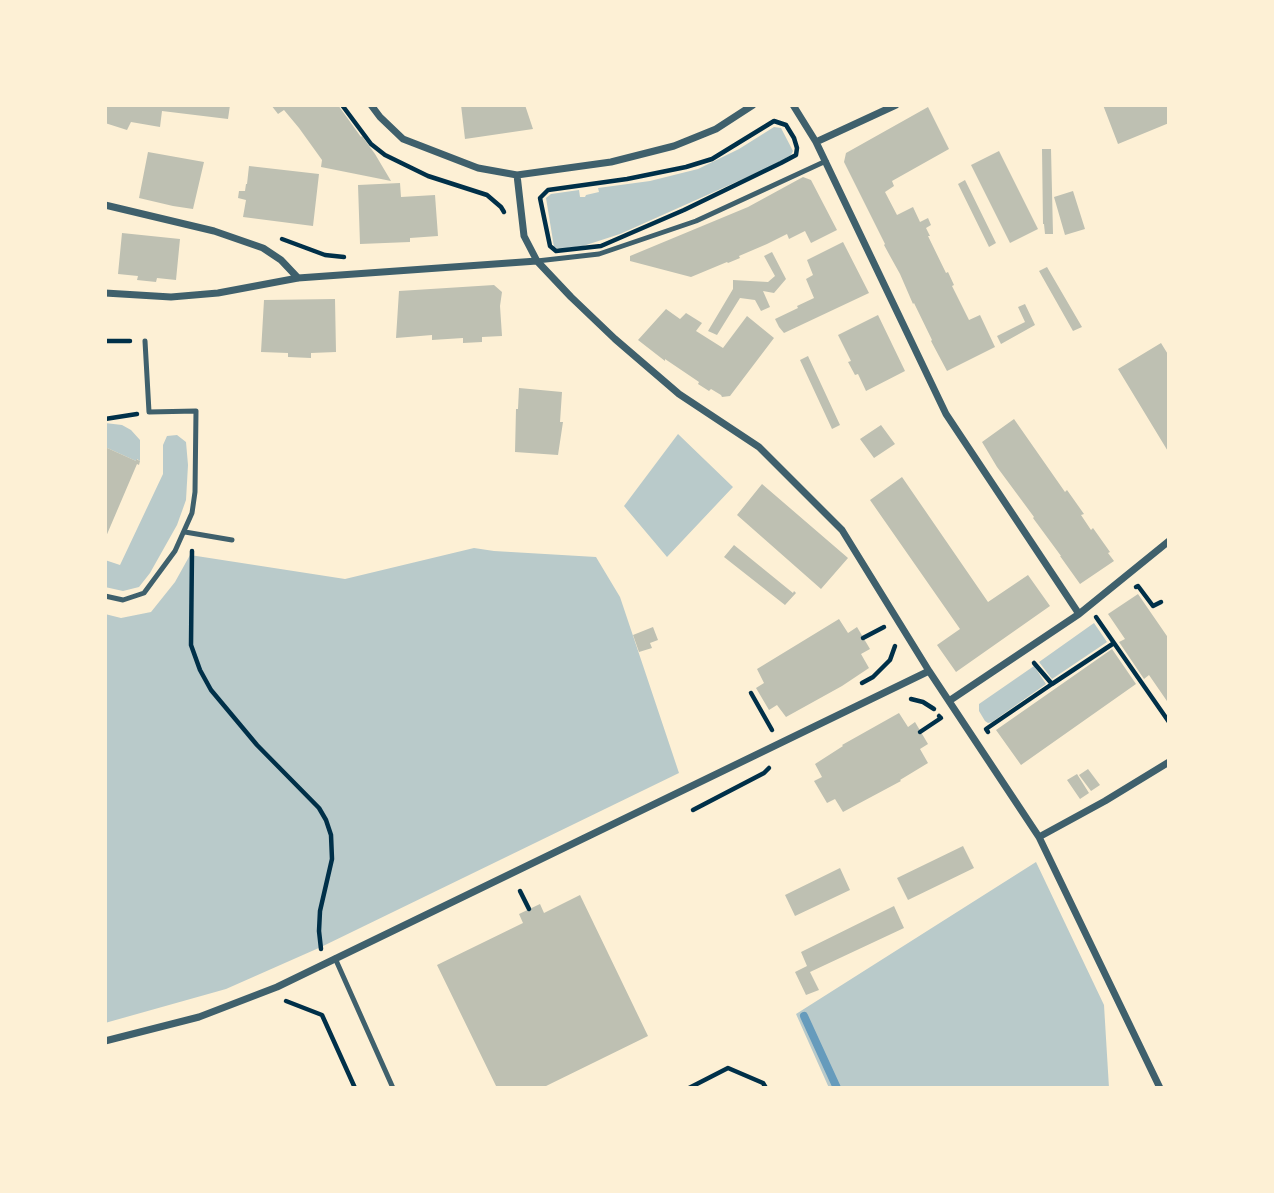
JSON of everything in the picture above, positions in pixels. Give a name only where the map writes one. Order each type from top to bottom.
[{"type":"street","points":[[371,105],[403,139],[478,168],[517,175],[611,162],[674,146],[716,129],[753,105]]},
{"type":"street","points":[[793,105],[826,160],[946,414],[1079,614]]},
{"type":"street","points":[[816,142],[895,105]]},
{"type":"street","points":[[517,175],[524,236],[537,261],[615,339],[679,394],[759,447],[842,530],[929,671],[1039,837],[1160,1088]]},
{"type":"street","points":[[105,205],[214,231],[263,248],[281,260],[298,278]]},
{"type":"street","points":[[105,293],[171,297],[218,293],[298,278],[537,261]]},
{"type":"street","points":[[949,701],[1079,614],[1169,541]]},
{"type":"street","points":[[105,1041],[199,1017],[276,987],[929,671]]},
{"type":"street","points":[[1039,837],[1169,762]]},
{"type":"lane","points":[[537,261],[599,254],[696,221],[826,160]]},
{"type":"lane","points":[[105,596],[123,600],[144,593],[162,570],[185,532],[192,513],[195,492],[196,411],[149,412],[145,341]]},
{"type":"lane","points":[[185,532],[232,540]]},
{"type":"lane","points":[[335,958],[393,1088]]},
{"type":"path","points":[[342,105],[371,144],[385,155],[428,176],[487,195],[501,207],[506,217]]},
{"type":"path","points":[[774,121],[786,125],[794,138],[796,155],[664,219],[601,246],[556,251],[550,246],[540,198],[548,190],[627,179],[686,167],[712,159],[774,121]]},
{"type":"path","points":[[281,239],[325,255],[347,257]]},
{"type":"path","points":[[105,341],[145,341]]},
{"type":"path","points":[[105,419],[149,412]]},
{"type":"path","points":[[186,554],[192,549],[191,645],[200,670],[211,690],[257,745],[319,808],[326,820],[331,835],[332,859],[318,931],[321,950],[331,946]]},
{"type":"path","points":[[1127,594],[1138,586],[1153,606],[1161,602]]},
{"type":"path","points":[[1085,624],[1096,616],[1169,722]]},
{"type":"path","points":[[863,638],[887,625],[891,635]]},
{"type":"path","points":[[986,729],[1114,643]]},
{"type":"path","points":[[851,689],[873,677],[890,660],[895,644]]},
{"type":"path","points":[[1033,661],[1052,684]]},
{"type":"path","points":[[751,693],[772,730],[783,724]]},
{"type":"path","points":[[904,699],[923,702],[932,707],[941,718],[920,732]]},
{"type":"path","points":[[980,719],[993,741]]},
{"type":"path","points":[[693,810],[764,773],[772,766]]},
{"type":"path","points":[[520,891],[530,909]]},
{"type":"path","points":[[276,987],[283,999],[322,1015],[355,1088]]},
{"type":"path","points":[[689,1088],[728,1068],[763,1083],[766,1088]]},
{"type":"shaded area","points":[[774,127],[781,128],[793,151],[772,166],[620,234],[583,246],[560,249],[554,247],[546,198],[551,194],[579,190],[580,197],[585,197],[599,192],[598,188],[650,181],[698,169],[739,149]]},
{"type":"shaded area","points":[[105,423],[122,425],[131,430],[140,440],[140,461],[105,447]]},
{"type":"shaded area","points":[[678,434],[733,487],[667,557],[624,506]]},
{"type":"shaded area","points":[[177,435],[186,442],[188,465],[186,500],[177,525],[139,587],[123,591],[105,587],[105,560],[120,565],[163,474],[163,445],[167,436]]},
{"type":"shaded area","points":[[474,548],[596,557],[620,597],[679,773],[321,947],[226,989],[105,1023],[105,614],[121,618],[151,612],[175,582],[190,555],[345,579]]},
{"type":"shaded area","points":[[1094,623],[1107,642],[1052,679],[1039,662]]},
{"type":"shaded area","points":[[1034,666],[1046,684],[992,722],[985,721],[979,711],[979,704]]},
{"type":"shaded area","points":[[1036,862],[1104,1005],[1109,1088],[829,1088],[796,1014]]},
{"type":"building","points":[[105,105],[230,105],[228,119],[162,111],[160,127],[131,122],[127,130],[105,123]]},
{"type":"building","points":[[271,105],[338,105],[375,154],[391,181],[321,167],[322,160],[299,128],[284,110],[278,114]]},
{"type":"building","points":[[461,105],[525,105],[533,129],[465,139]]},
{"type":"building","points":[[1103,105],[1169,105],[1169,123],[1118,144]]},
{"type":"building","points":[[928,107],[949,149],[892,181],[894,186],[885,192],[897,215],[913,207],[920,222],[928,218],[931,225],[926,228],[928,236],[946,273],[948,272],[969,320],[980,315],[995,347],[947,371],[844,162],[846,153]]},
{"type":"building","points":[[1042,149],[1051,149],[1053,234],[1045,234],[1043,224]]},
{"type":"building","points":[[999,151],[1038,229],[1010,243],[971,165]]},
{"type":"building","points":[[148,152],[204,162],[193,209],[139,198]]},
{"type":"building","points":[[249,166],[319,174],[313,226],[243,217],[246,200],[238,198],[239,191],[245,191]]},
{"type":"building","points":[[803,177],[811,180],[837,230],[811,243],[805,231],[789,239],[787,234],[739,256],[740,258],[691,277],[630,261],[630,256],[748,207]]},
{"type":"building","points":[[965,180],[996,243],[989,247],[958,184]]},
{"type":"building","points":[[400,183],[401,197],[435,195],[438,236],[410,238],[410,242],[360,244],[358,185]]},
{"type":"building","points":[[1073,191],[1085,229],[1065,235],[1054,197]]},
{"type":"building","points":[[122,233],[180,239],[176,280],[157,278],[156,282],[137,280],[138,276],[118,274]]},
{"type":"building","points":[[843,242],[869,293],[784,333],[775,319],[814,298],[806,279],[813,275],[807,260]]},
{"type":"building","points":[[772,252],[786,279],[774,293],[763,291],[770,307],[761,311],[755,300],[740,298],[717,335],[708,331],[733,289],[733,280],[768,282],[775,276],[764,256]]},
{"type":"building","points":[[1047,267],[1082,327],[1073,331],[1039,271]]},
{"type":"building","points":[[494,285],[502,292],[502,336],[482,337],[482,342],[463,343],[463,338],[432,340],[432,335],[396,338],[399,291]]},
{"type":"building","points":[[335,299],[336,352],[311,353],[311,358],[288,357],[288,353],[261,352],[264,300]]},
{"type":"building","points":[[1025,304],[1035,325],[1001,344],[997,336],[1025,322],[1018,307]]},
{"type":"building","points":[[666,309],[680,319],[686,313],[702,323],[696,331],[723,348],[747,316],[774,338],[730,396],[722,397],[698,384],[699,382],[638,340]]},
{"type":"building","points":[[878,315],[905,371],[866,391],[858,374],[855,375],[848,362],[851,361],[838,335]]},
{"type":"building","points":[[1161,343],[1169,356],[1169,453],[1118,369]]},
{"type":"building","points":[[808,356],[840,425],[832,429],[800,360]]},
{"type":"building","points":[[519,388],[562,392],[560,422],[563,422],[558,455],[515,452]]},
{"type":"building","points":[[1014,419],[1065,492],[1067,490],[1084,514],[1081,515],[1091,530],[1093,528],[1114,561],[1080,584],[982,442]]},
{"type":"building","points":[[881,425],[895,444],[874,458],[860,439]]},
{"type":"building","points":[[105,447],[140,461],[105,539]]},
{"type":"building","points":[[902,477],[988,602],[1028,575],[1050,606],[956,672],[937,645],[960,629],[870,500]]},
{"type":"building","points":[[762,484],[848,558],[821,589],[737,515]]},
{"type":"building","points":[[734,545],[796,593],[785,605],[724,557]]},
{"type":"building","points":[[1138,594],[1169,639],[1169,704],[1149,675],[1144,679],[1119,642],[1125,639],[1108,614]]},
{"type":"building","points":[[839,619],[848,633],[857,627],[870,649],[861,654],[869,668],[786,717],[777,705],[769,710],[756,688],[764,683],[757,669]]},
{"type":"building","points":[[653,627],[658,640],[650,643],[652,648],[639,652],[633,635]]},
{"type":"building","points":[[1112,649],[1136,684],[1021,765],[996,730]]},
{"type":"building","points":[[899,713],[908,727],[915,722],[928,744],[920,749],[928,763],[901,781],[843,812],[835,799],[827,803],[814,781],[822,777],[815,764],[842,745]]},
{"type":"building","points":[[1088,769],[1100,785],[1091,791],[1079,775]]},
{"type":"building","points":[[1077,774],[1089,793],[1080,799],[1067,780]]},
{"type":"building","points":[[963,846],[974,868],[908,900],[897,878]]},
{"type":"building","points":[[840,868],[850,890],[795,916],[785,895]]},
{"type":"building","points":[[580,895],[648,1036],[542,1088],[497,1088],[437,965],[523,923],[519,914],[540,904],[544,913]]},
{"type":"building","points":[[894,906],[904,928],[810,972],[819,990],[806,995],[795,972],[807,966],[801,952]]},
{"type":"waterway","points":[[804,1016],[837,1088]]}]
